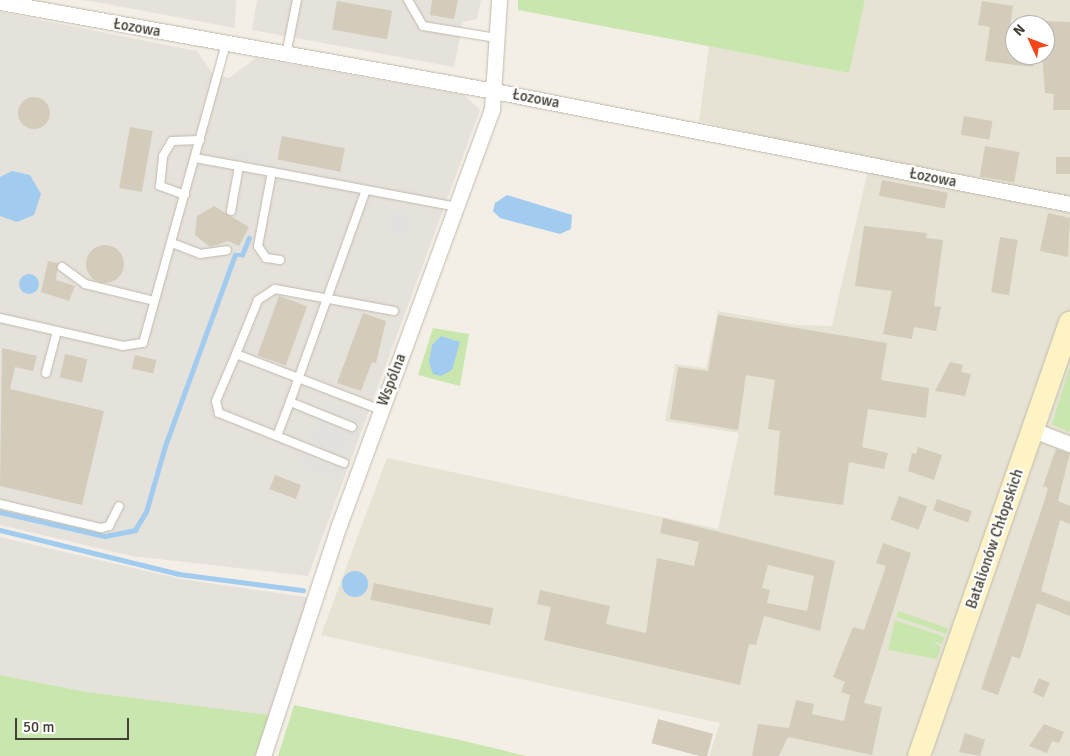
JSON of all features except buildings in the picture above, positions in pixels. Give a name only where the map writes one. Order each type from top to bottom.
[{"type":"street","name":"Wspólna","points":[[263,756],[380,410],[458,207],[492,109],[498,0]]},
{"type":"street","name":"Łozowa","points":[[0,2],[494,91],[1070,204]]},
{"type":"street","name":"Batalionów Chłopskich","points":[[919,756],[1070,323]]},
{"type":"street","points":[[1033,430],[1070,444]]},
{"type":"lane","points":[[286,55],[297,0]]},
{"type":"lane","points":[[408,0],[423,26],[496,38]]},
{"type":"lane","points":[[0,318],[135,347],[144,340],[226,44]]},
{"type":"lane","points":[[185,195],[160,186],[163,156],[172,141],[200,140]]},
{"type":"lane","points":[[195,158],[458,207]]},
{"type":"lane","points":[[231,211],[239,166]]},
{"type":"lane","points":[[272,172],[258,246],[266,258],[280,260]]},
{"type":"lane","points":[[277,436],[366,190]]},
{"type":"lane","points":[[172,244],[200,254],[227,250]]},
{"type":"lane","points":[[62,267],[85,284],[154,302]]},
{"type":"lane","points":[[344,463],[218,413],[215,407],[264,292],[275,289],[394,311]]},
{"type":"lane","points":[[46,373],[57,331]]},
{"type":"lane","points":[[236,354],[380,410]]},
{"type":"lane","points":[[290,402],[352,427]]},
{"type":"lane","points":[[0,504],[101,528],[109,526],[119,506]]},
{"type":"shaded area","points":[[81,0],[236,0],[235,28],[91,1]]},
{"type":"shaded area","points":[[257,0],[481,0],[477,19],[463,22],[454,67],[252,30]]},
{"type":"shaded area","points":[[865,0],[1070,0],[1070,756],[709,756],[720,723],[321,635],[387,458],[718,529],[739,433],[665,421],[675,364],[706,368],[718,311],[796,325],[832,326],[870,162],[699,121],[709,46],[848,73]]},
{"type":"shaded area","points":[[0,12],[197,51],[213,74],[229,78],[256,58],[464,95],[480,110],[308,576],[132,556],[0,525]]},
{"type":"shaded area","points":[[232,151],[262,156],[260,164],[231,159]]},
{"type":"shaded area","points":[[397,211],[406,215],[410,224],[406,233],[397,237],[388,233],[384,224],[388,215]]},
{"type":"shaded area","points":[[325,400],[363,415],[336,481],[298,466]]},
{"type":"shaded area","points":[[0,537],[181,579],[312,598],[271,715],[87,692],[0,675]]},
{"type":"green space","points":[[518,0],[865,0],[849,73],[518,10]]},
{"type":"green space","points":[[433,328],[469,334],[460,386],[418,375]]},
{"type":"green space","points":[[1070,366],[1070,430],[1068,432],[1052,424]]},
{"type":"green space","points":[[898,611],[948,628],[946,634],[896,617]]},
{"type":"green space","points":[[895,620],[945,637],[942,644],[932,641],[941,647],[937,659],[888,650]]},
{"type":"green space","points":[[0,675],[87,692],[271,715],[255,756],[0,756]]},
{"type":"green space","points":[[294,705],[460,740],[526,756],[278,756]]},
{"type":"water","points":[[12,171],[30,175],[41,194],[34,215],[17,222],[0,216],[0,177]]},
{"type":"water","points":[[507,195],[572,215],[571,229],[560,234],[500,218],[493,211],[495,203]]},
{"type":"water","points":[[29,274],[36,277],[39,284],[36,291],[29,294],[22,291],[19,284],[22,277]]},
{"type":"water","points":[[441,336],[460,342],[452,370],[441,376],[433,374],[429,362],[432,345]]},
{"type":"water","points":[[355,571],[364,575],[368,584],[364,593],[355,597],[346,593],[342,584],[346,575]]},
{"type":"waterway","points":[[0,512],[105,536],[135,530],[146,512],[165,446],[235,255],[242,255],[249,238]]},
{"type":"waterway","points":[[0,530],[179,574],[303,590]]}]
